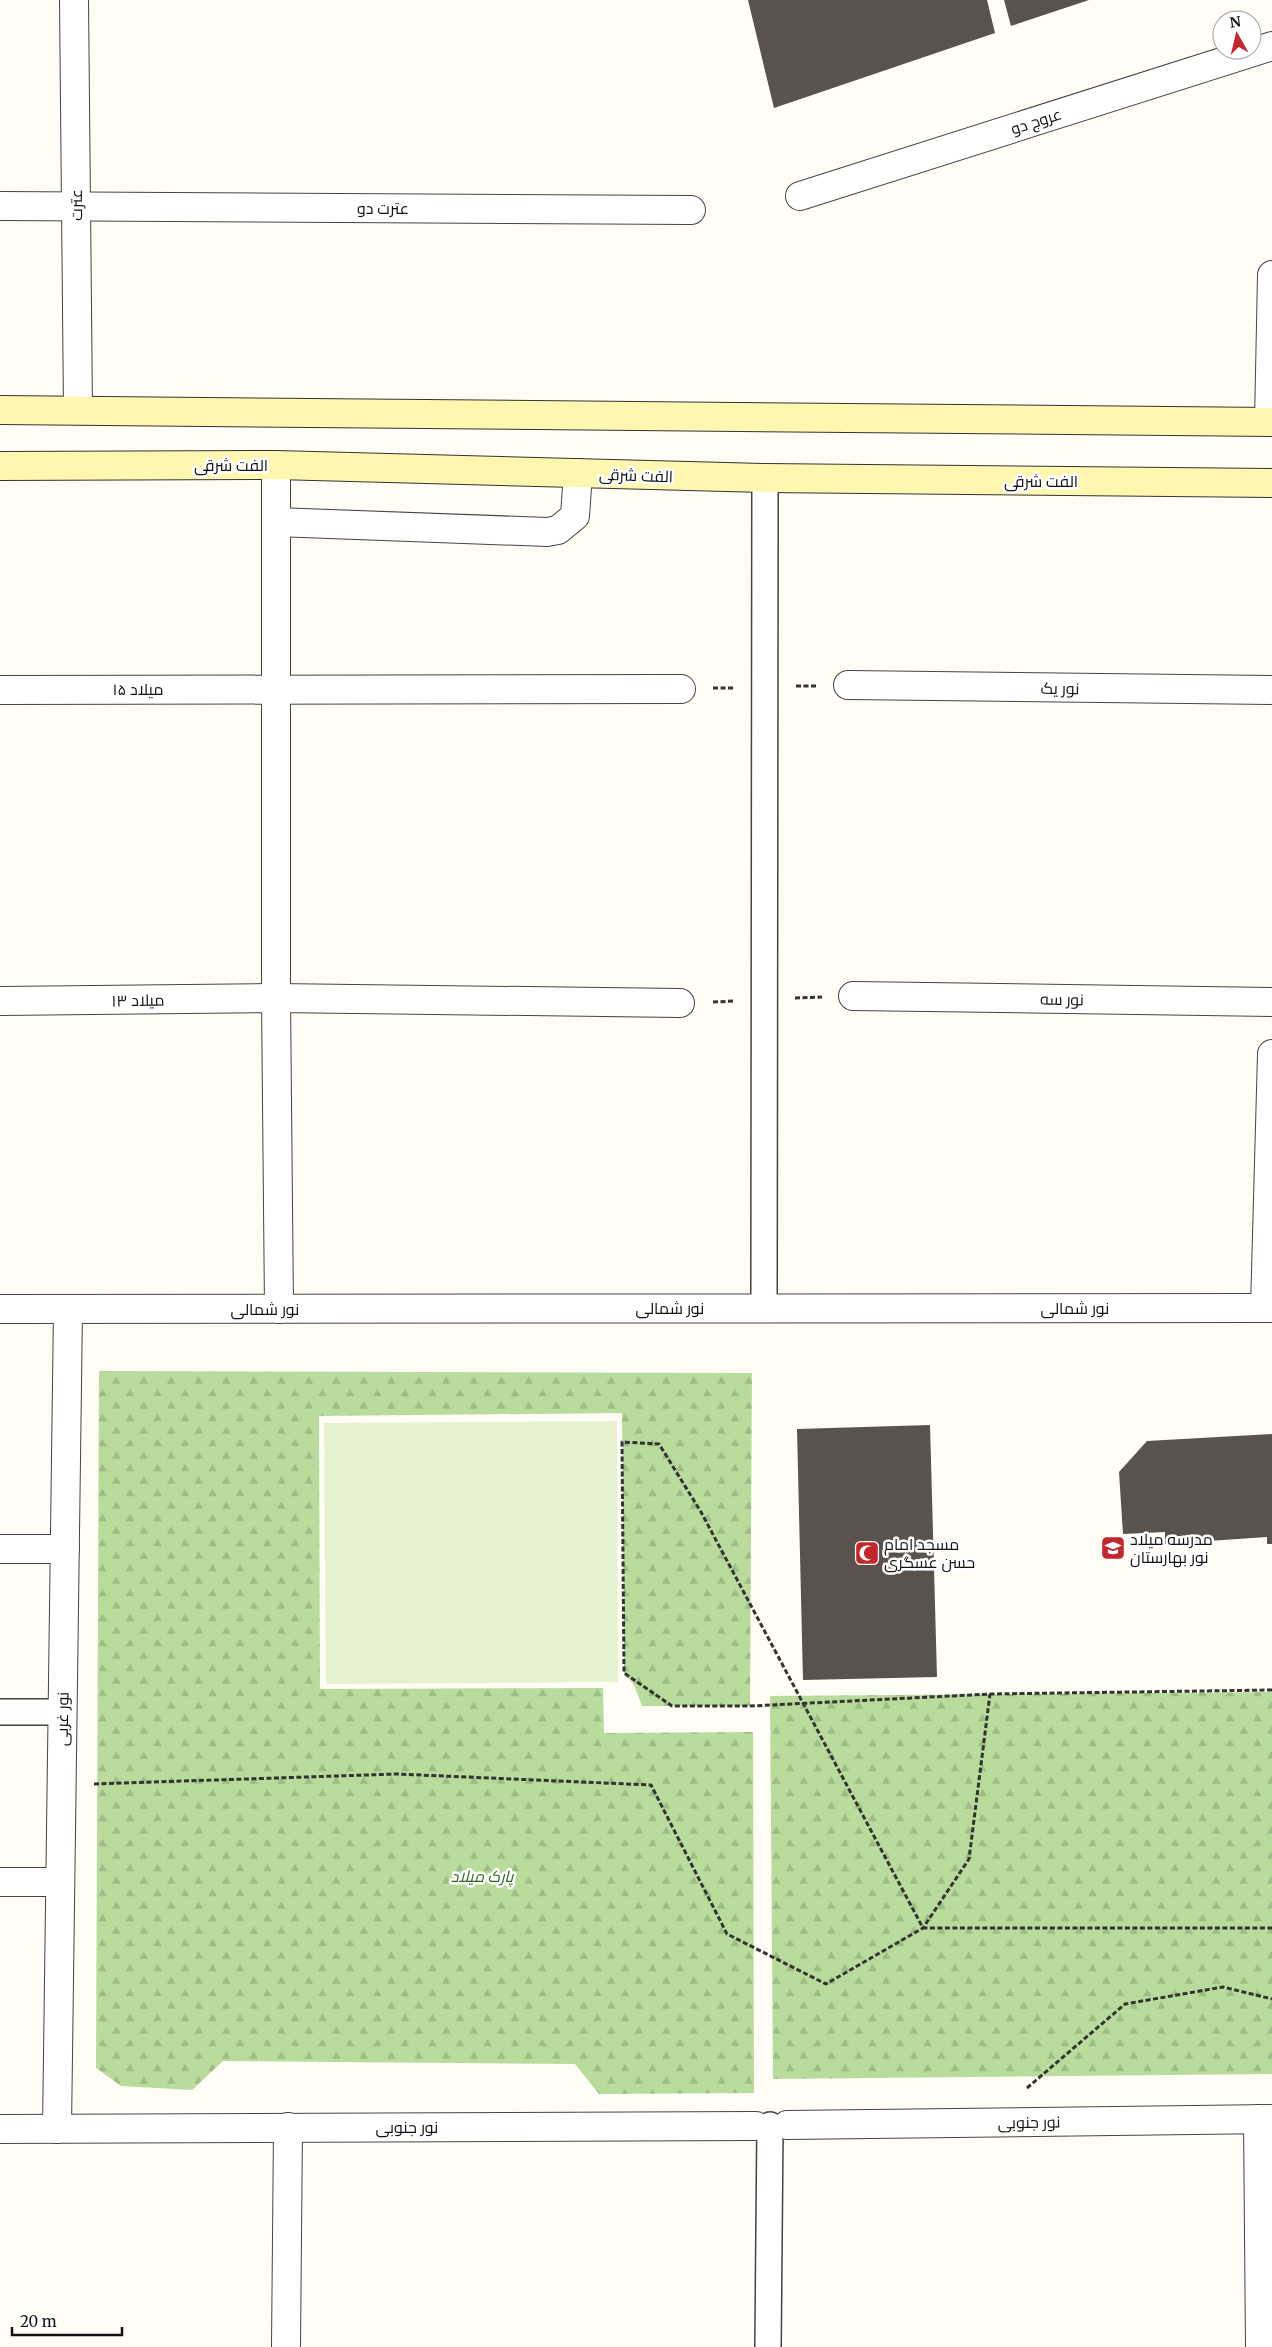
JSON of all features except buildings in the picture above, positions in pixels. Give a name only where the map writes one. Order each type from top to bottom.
[{"type":"main road","points":[[0,410],[1271,422]]},
{"type":"main road","name":"الفت شرقی","points":[[0,466],[276,466],[765,478],[1272,483]]},
{"type":"street","name":"عترت","points":[[74,0],[78,410]]},
{"type":"street","name":"عروج دو","points":[[800,196],[1272,46]]},
{"type":"street","name":"عترت دو","points":[[0,206],[690,210]]},
{"type":"street","points":[[1271,422],[1272,275]]},
{"type":"street","points":[[276,466],[276,998],[279,1309]]},
{"type":"street","points":[[276,522],[547,532],[558,530],[575,516],[578,473]]},
{"type":"street","points":[[764,1308],[765,478]]},
{"type":"street","name":"نور یک","points":[[848,685],[1272,690]]},
{"type":"street","name":"میلاد ۱۵","points":[[0,690],[681,689]]},
{"type":"street","name":"نور سه","points":[[853,996],[1272,1002]]},
{"type":"street","name":"میلاد ۱۳","points":[[0,1001],[276,998],[680,1003]]},
{"type":"street","points":[[1269,1308],[1272,1054]]},
{"type":"street","name":"نور شمالی","points":[[0,1309],[1269,1308]]},
{"type":"street","name":"نور غربی","points":[[57,2129],[68,1309]]},
{"type":"street","points":[[0,1549],[64,1549]]},
{"type":"street","points":[[0,1712],[62,1712]]},
{"type":"street","points":[[0,1882],[60,1882]]},
{"type":"street","points":[[1260,2347],[1265,2119]]},
{"type":"street","name":"نور جنوبی","points":[[0,2129],[771,2125],[1265,2119]]},
{"type":"street","points":[[768,2347],[771,2125]]},
{"type":"street","points":[[286,2347],[288,2127]]},
{"type":"path","points":[[923,1928],[838,1765],[814,1722],[810,1713],[805,1704],[800,1695],[701,1512],[659,1444],[622,1442],[624,1673],[672,1706],[779,1705],[788,1704],[798,1704],[808,1703],[884,1699],[990,1694],[1272,1690]]},
{"type":"path","points":[[61,1785],[397,1774],[651,1785],[727,1934],[826,1984],[923,1928],[968,1859],[990,1694]]},
{"type":"path","points":[[923,1928],[1272,1928]]},
{"type":"path","points":[[986,2123],[1124,2004],[1223,1987],[1272,1999]]},
{"type":"green space","name":"پارک میلاد","points":[[99,1371],[752,1373],[750,1706],[642,1706],[634,1685],[624,1673],[622,1413],[319,1416],[320,1689],[603,1688],[604,1733],[753,1732],[754,2093],[599,2094],[575,2064],[223,2061],[192,2090],[121,2086],[96,2068]]},
{"type":"green space","points":[[617,1421],[618,1682],[326,1684],[324,1423]]},
{"type":"green space","points":[[1272,1692],[1272,2074],[773,2079],[770,1696]]},
{"type":"place","name":"مدرسه میلاد نور بهارستان","points":[[1113,1548]]},
{"type":"place","name":"مسجد امام حسن عسگری","points":[[867,1553]]}]
